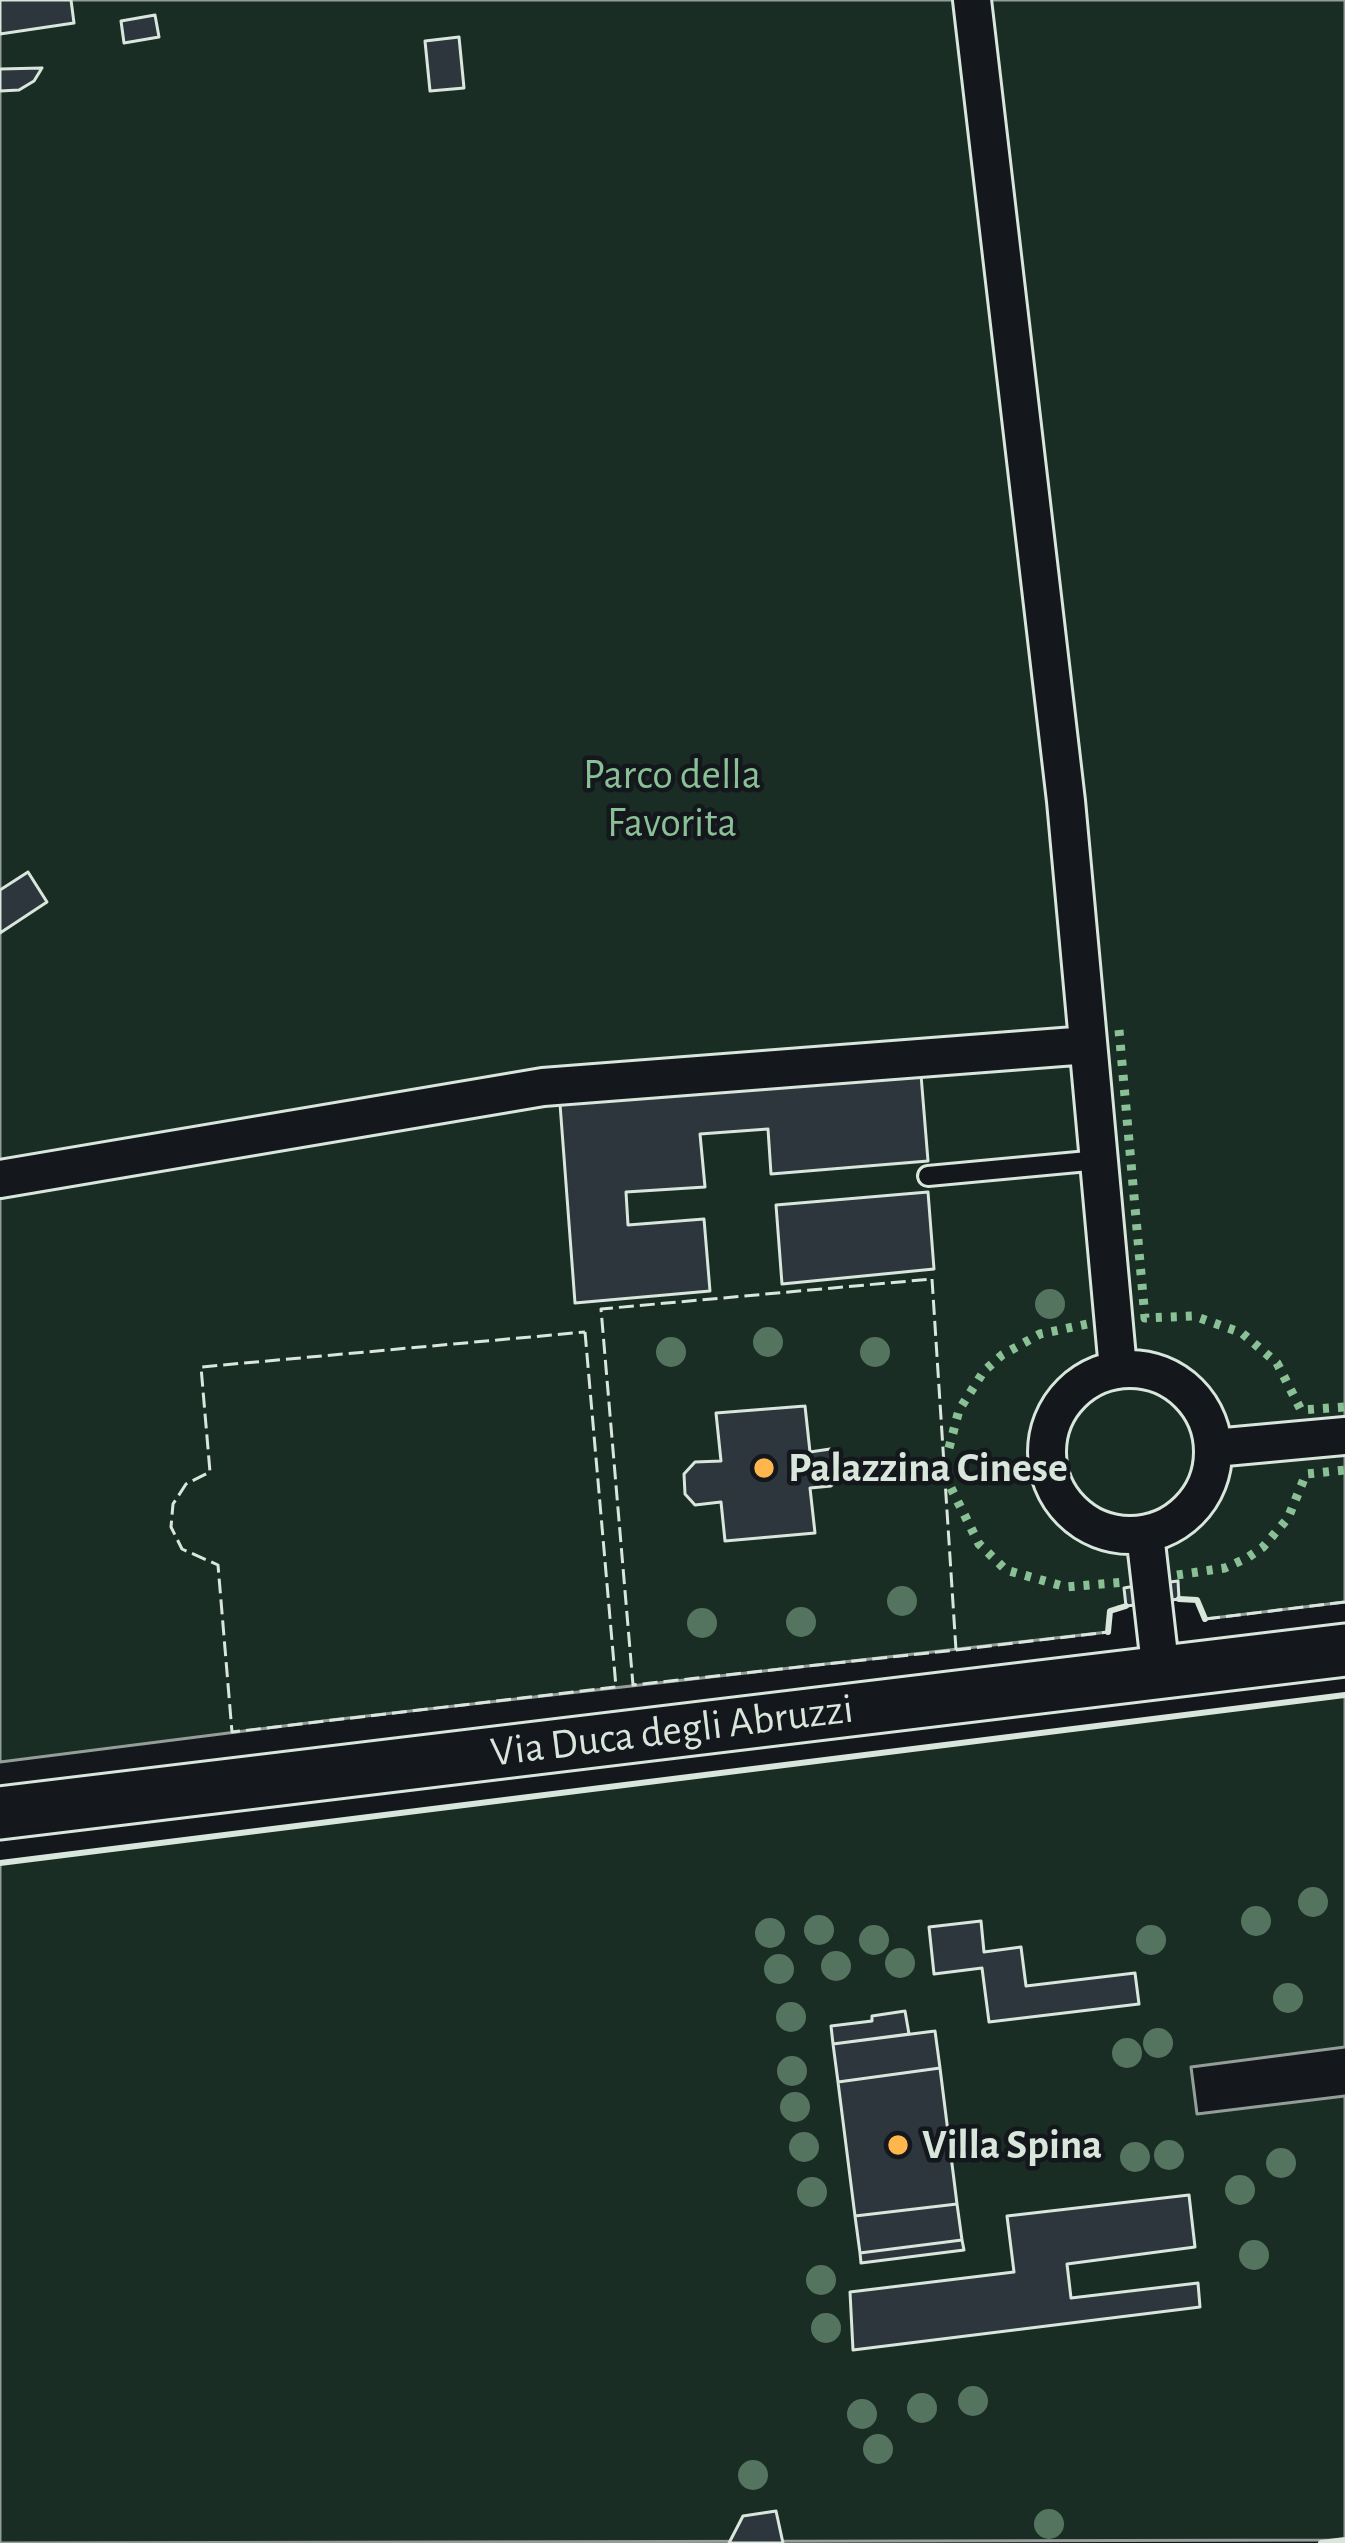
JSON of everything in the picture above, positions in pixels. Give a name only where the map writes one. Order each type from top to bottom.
[{"type":"street","points":[[972,0],[1066,802],[1118,1369]]},
{"type":"street","points":[[0,1179],[543,1087],[1088,1045]]},
{"type":"street","points":[[1118,1369],[1146,1370],[1172,1379],[1193,1397],[1208,1420],[1214,1448],[1202,1494],[1187,1513],[1145,1534],[1099,1529],[1078,1517],[1062,1500],[1047,1456],[1049,1432],[1074,1390],[1094,1376],[1118,1369]]},
{"type":"street","points":[[1214,1448],[1345,1436]]},
{"type":"street","points":[[1145,1534],[1161,1673]]},
{"type":"street","name":"Via Duca degli Abruzzi","points":[[0,1813],[1345,1650]]},
{"type":"lane","points":[[928,1176],[1099,1160]]},
{"type":"green space","name":"Parco della Favorita","points":[[0,0],[1345,0],[1345,1602],[1205,1619],[1197,1600],[1179,1599],[1118,1607],[1110,1612],[1108,1632],[0,1762]]},
{"type":"green space","points":[[1345,1695],[1345,2047],[1191,2067],[1197,2114],[1345,2096],[1345,2540],[0,2543],[0,1863]]},
{"type":"building","points":[[0,0],[71,0],[74,23],[0,34]]},
{"type":"building","points":[[155,15],[159,37],[124,43],[121,21]]},
{"type":"building","points":[[459,37],[464,88],[430,91],[425,41]]},
{"type":"building","points":[[42,68],[34,81],[19,90],[0,91],[0,69]]},
{"type":"building","points":[[28,872],[47,902],[0,933],[0,890]]},
{"type":"building","points":[[921,1075],[928,1161],[771,1174],[768,1129],[700,1134],[705,1187],[626,1192],[628,1225],[704,1219],[710,1291],[575,1303],[560,1104]]},
{"type":"building","points":[[928,1192],[934,1269],[782,1284],[776,1205]]},
{"type":"building","name":"Palazzina Cinese","points":[[805,1406],[810,1452],[830,1449],[837,1457],[839,1477],[831,1486],[810,1488],[815,1533],[725,1541],[721,1502],[695,1505],[685,1494],[684,1474],[695,1462],[721,1461],[716,1413]]},
{"type":"building","points":[[1178,1581],[1179,1599],[1164,1601],[1162,1583]]},
{"type":"building","points":[[1141,1585],[1143,1604],[1126,1606],[1124,1588]]},
{"type":"building","points":[[981,1921],[984,1952],[1021,1947],[1026,1986],[1135,1973],[1139,2004],[989,2022],[982,1968],[934,1974],[929,1927]]},
{"type":"building","points":[[905,2011],[909,2034],[833,2044],[831,2026]]},
{"type":"building","points":[[935,2031],[940,2068],[838,2082],[833,2044]]},
{"type":"building","name":"Villa Spina","points":[[940,2068],[957,2204],[855,2216],[838,2082]]},
{"type":"building","points":[[1189,2195],[1195,2247],[1067,2264],[1071,2298],[1198,2283],[1200,2307],[853,2350],[850,2292],[1014,2272],[1007,2216]]},
{"type":"building","points":[[957,2204],[962,2240],[860,2253],[855,2216]]},
{"type":"building","points":[[962,2240],[964,2250],[861,2263],[860,2253]]},
{"type":"building","points":[[776,2511],[783,2543],[729,2543],[743,2516]]},
{"type":"hedge","points":[[1119,1030],[1145,1318],[1194,1316],[1242,1333],[1277,1363],[1301,1410],[1345,1407]]},
{"type":"hedge","points":[[949,1448],[959,1410],[984,1371],[1040,1334],[1087,1324]]},
{"type":"hedge","points":[[1177,1575],[1225,1568],[1247,1558],[1288,1518],[1306,1474],[1345,1470]]},
{"type":"hedge","points":[[951,1488],[979,1544],[1006,1570],[1066,1587],[1124,1582]]},
{"type":"fence","points":[[932,1279],[956,1650],[633,1685],[601,1309],[932,1279]]},
{"type":"fence","points":[[585,1332],[616,1687],[232,1732],[218,1565],[182,1549],[171,1527],[173,1504],[186,1484],[210,1472],[201,1367],[585,1332]]},
{"type":"fence","points":[[1205,1619],[1345,1602]]},
{"type":"fence","points":[[956,1650],[1108,1632]]},
{"type":"wall","points":[[1179,1599],[1197,1600],[1205,1619]]},
{"type":"wall","points":[[1108,1632],[1110,1611],[1126,1606]]},
{"type":"wall","points":[[0,1863],[1345,1695]]},
{"type":"wall","points":[[1321,2543],[1345,2540]]},
{"type":"place","name":"Palazzina Cinese","points":[[764,1468]]},
{"type":"place","name":"Villa Spina","points":[[898,2145]]}]
